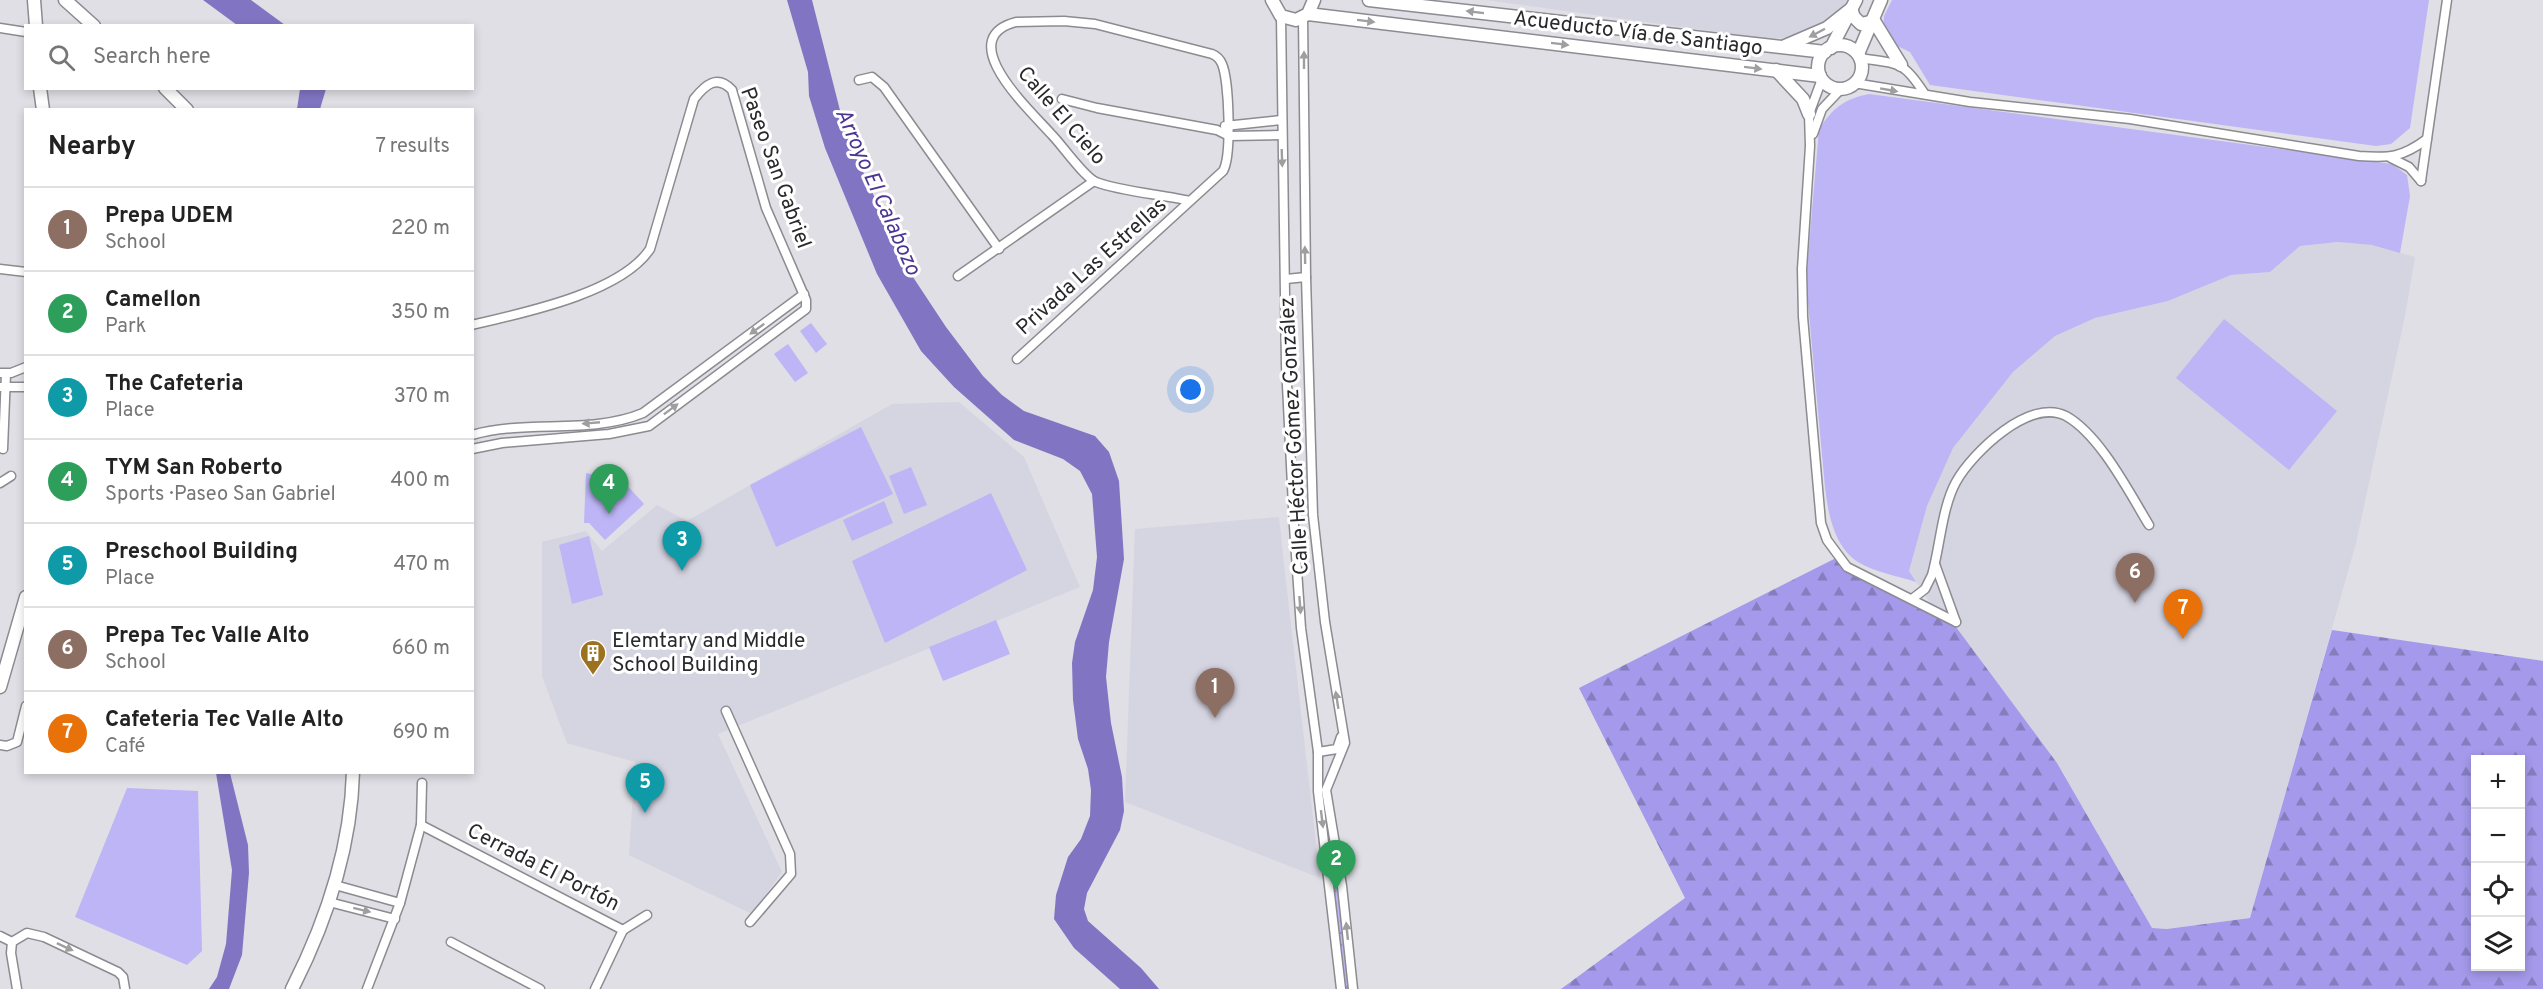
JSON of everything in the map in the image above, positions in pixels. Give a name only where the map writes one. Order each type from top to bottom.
[{"type":"street","points":[[34,0],[36,24]]},
{"type":"street","points":[[65,0],[92,24]]},
{"type":"street","points":[[1272,0],[1281,16]]},
{"type":"street","points":[[1306,16],[1314,0]]},
{"type":"street","name":"Acueducto Vía de Santiago","points":[[1369,0],[1778,48],[1828,50]]},
{"type":"street","points":[[1854,83],[1862,72],[1859,56],[1881,0]]},
{"type":"street","points":[[1810,146],[1815,123],[1822,109],[1841,88],[1854,83],[1970,102],[2130,119],[2336,153],[2391,158],[2409,167],[2421,182],[2448,0]]},
{"type":"street","points":[[1778,48],[1796,44],[1827,28],[1854,4]]},
{"type":"street","points":[[1854,4],[1854,17],[1862,24],[1874,21]]},
{"type":"street","points":[[1809,114],[1821,78],[1819,65],[1854,4]]},
{"type":"street","name":"Acueducto Vía de Santiago","points":[[1281,16],[1296,20],[1306,16],[1776,70],[1821,78]]},
{"type":"street","name":"Calle Héctor Gómez González","points":[[1281,16],[1286,365],[1294,526],[1301,628],[1318,752],[1341,989]]},
{"type":"street","name":"Calle Héctor Gómez González","points":[[1306,16],[1305,277],[1313,515],[1325,622],[1344,748],[1322,790],[1342,886],[1353,989]]},
{"type":"street","name":"Calle El Cielo","points":[[1054,21],[1095,24],[1212,54],[1221,61],[1224,72],[1228,125],[1227,165],[1190,201],[1094,181],[1002,77],[993,57],[990,42],[994,35],[1008,24],[1054,21]]},
{"type":"street","points":[[1874,21],[1901,65],[1910,72],[1924,93]]},
{"type":"street","points":[[0,28],[24,32]]},
{"type":"street","points":[[1828,50],[1843,45],[1859,56],[1901,65]]},
{"type":"street","points":[[1776,70],[1803,99],[1809,114],[1810,146],[1802,268],[1803,307],[1821,524],[1827,540],[1847,567],[1956,622],[1935,563]]},
{"type":"street","points":[[859,80],[872,77],[884,87],[999,249]]},
{"type":"street","points":[[1821,78],[1829,85],[1841,88]]},
{"type":"street","name":"Paseo San Gabriel","points":[[474,325],[533,310],[611,282],[637,265],[650,249],[689,110],[701,90],[717,81],[725,83],[732,90],[766,208],[804,294]]},
{"type":"street","points":[[40,90],[43,108]]},
{"type":"street","points":[[167,90],[185,108]]},
{"type":"street","points":[[1062,99],[1097,108],[1217,130],[1229,136],[1281,135]]},
{"type":"street","points":[[1217,130],[1228,125],[1281,120]]},
{"type":"street","points":[[1250,123],[1251,135]]},
{"type":"street","points":[[2391,158],[2409,152],[2427,140]]},
{"type":"street","points":[[958,276],[1094,181]]},
{"type":"street","name":"Privada Las Estrellas","points":[[1017,359],[1190,201]]},
{"type":"street","points":[[0,269],[24,272]]},
{"type":"street","points":[[1286,279],[1305,277]]},
{"type":"street","points":[[474,435],[505,429],[611,421],[643,413],[804,294],[807,306],[804,312],[649,426],[620,433],[474,449]]},
{"type":"street","points":[[716,359],[724,369]]},
{"type":"street","points":[[3,449],[3,374],[24,368]]},
{"type":"street","points":[[3,387],[24,387]]},
{"type":"street","points":[[1912,599],[1925,589],[1935,563],[1955,483],[1969,463],[2001,433],[2033,414],[2056,412],[2065,416],[2087,434],[2149,525]]},
{"type":"street","points":[[643,413],[649,426]]},
{"type":"street","points":[[540,427],[540,441]]},
{"type":"street","points":[[0,687],[24,604]]},
{"type":"street","points":[[726,711],[790,854],[792,866],[791,874],[750,922]]},
{"type":"street","points":[[0,745],[8,746],[17,742],[24,714]]},
{"type":"street","points":[[1318,752],[1337,749],[1342,732]]},
{"type":"street","points":[[292,989],[335,885],[343,851],[353,774]]},
{"type":"street","points":[[367,989],[395,919],[421,825],[422,783]]},
{"type":"street","name":"Cerrada El Portón","points":[[421,825],[623,930],[595,989]]},
{"type":"street","points":[[335,885],[400,903]]},
{"type":"street","points":[[329,902],[395,919]]},
{"type":"street","points":[[623,930],[647,915]]},
{"type":"street","points":[[12,942],[27,933],[44,937],[118,972],[123,977],[125,989]]},
{"type":"street","points":[[0,936],[12,942]]},
{"type":"street","points":[[12,942],[11,953],[17,989]]},
{"type":"street","points":[[451,942],[540,989]]},
{"type":"street","points":[[0,949],[11,953]]},
{"type":"shaded area","points":[[203,0],[251,0],[284,24],[236,24]]},
{"type":"shaded area","points":[[787,0],[812,0],[846,134],[905,265],[946,327],[983,376],[1002,395],[1024,411],[1095,436],[1109,452],[1119,481],[1124,559],[1109,642],[1106,677],[1111,723],[1122,777],[1124,811],[1120,830],[1087,893],[1084,909],[1088,921],[1141,968],[1159,989],[1120,989],[1074,948],[1054,919],[1056,895],[1068,857],[1081,839],[1090,816],[1091,790],[1088,769],[1078,739],[1073,700],[1072,663],[1075,642],[1093,590],[1097,557],[1092,494],[1080,471],[1063,459],[1014,440],[954,387],[921,351],[877,274],[825,148],[809,96],[808,72]]},
{"type":"shaded area","points":[[1486,0],[1848,0],[1831,19],[1801,36],[1770,39]]},
{"type":"shaded area","points":[[1892,0],[2429,0],[2410,128],[2391,144],[2376,146],[1930,85],[1910,52],[1895,45],[1883,29],[1884,16]]},
{"type":"shaded area","points":[[300,90],[326,90],[320,108],[297,108]]},
{"type":"shaded area","points":[[1869,94],[2392,164],[2407,175],[2410,196],[2400,253],[2372,245],[2338,242],[2300,246],[2270,272],[2231,275],[2168,301],[2095,318],[2055,336],[2013,372],[1953,448],[1927,506],[1909,571],[1916,582],[1886,574],[1850,556],[1838,539],[1830,518],[1825,487],[1806,281],[1819,129],[1829,115],[1840,106]]},
{"type":"shaded area","points":[[2338,242],[2372,245],[2415,257],[2405,316],[2356,543],[2250,918],[2167,929],[2152,928],[2057,763],[1997,683],[1944,624],[1909,571],[1927,506],[1953,448],[2013,372],[2055,336],[2095,318],[2168,301],[2231,275],[2270,272],[2300,246]]},
{"type":"shaded area","points":[[2224,319],[2337,411],[2289,470],[2176,378]]},
{"type":"shaded area","points":[[811,323],[827,344],[816,353],[800,331]]},
{"type":"shaded area","points":[[788,344],[808,373],[795,382],[774,354]]},
{"type":"shaded area","points":[[959,402],[1024,457],[1080,587],[718,734],[782,872],[752,914],[629,855],[635,762],[567,743],[542,676],[542,542],[586,531],[602,551],[657,505],[687,521],[892,404]]},
{"type":"shaded area","points":[[861,427],[893,494],[776,547],[750,485]]},
{"type":"shaded area","points":[[911,467],[927,505],[904,514],[889,476]]},
{"type":"shaded area","points":[[586,473],[608,478],[614,490],[624,482],[644,504],[605,540],[589,523],[584,523]]},
{"type":"shaded area","points":[[991,493],[1027,570],[885,643],[852,561]]},
{"type":"shaded area","points":[[884,501],[893,523],[852,541],[843,520]]},
{"type":"shaded area","points":[[1279,517],[1320,878],[1125,802],[1135,529]]},
{"type":"shaded area","points":[[589,536],[603,595],[572,604],[559,545]]},
{"type":"shaded area","points":[[996,620],[1010,654],[943,681],[929,647]]},
{"type":"shaded area","points":[[216,774],[230,774],[248,845],[249,873],[242,955],[229,989],[209,989],[217,977],[226,944],[232,870]]},
{"type":"shaded area","points":[[127,788],[198,791],[202,951],[187,965],[75,917]]},
{"type":"shaded area","points":[[1325,815],[1332,845],[1350,989],[1346,989]]},
{"type":"green space","points":[[1838,557],[1950,619],[2057,763],[2152,928],[2167,929],[2250,918],[2332,630],[2543,661],[2543,989],[1561,989],[1685,898],[1579,688]]},
{"type":"place","name":"TYM San Roberto","points":[[609,514]]},
{"type":"place","name":"The Cafeteria","points":[[682,571]]},
{"type":"place","name":"Prepa Tec Valle Alto","points":[[2135,603]]},
{"type":"place","name":"Cafeteria Tec Valle Alto","points":[[2183,639]]},
{"type":"place","name":"Elemtary and Middle School Building","points":[[593,676]]},
{"type":"place","name":"Prepa UDEM","points":[[1215,718]]},
{"type":"place","name":"Preschool Building","points":[[645,813]]},
{"type":"place","name":"Camellon","points":[[1336,890]]},
{"type":"water label","name":"Arroyo El Calabozo","points":[[877,192]]}]
